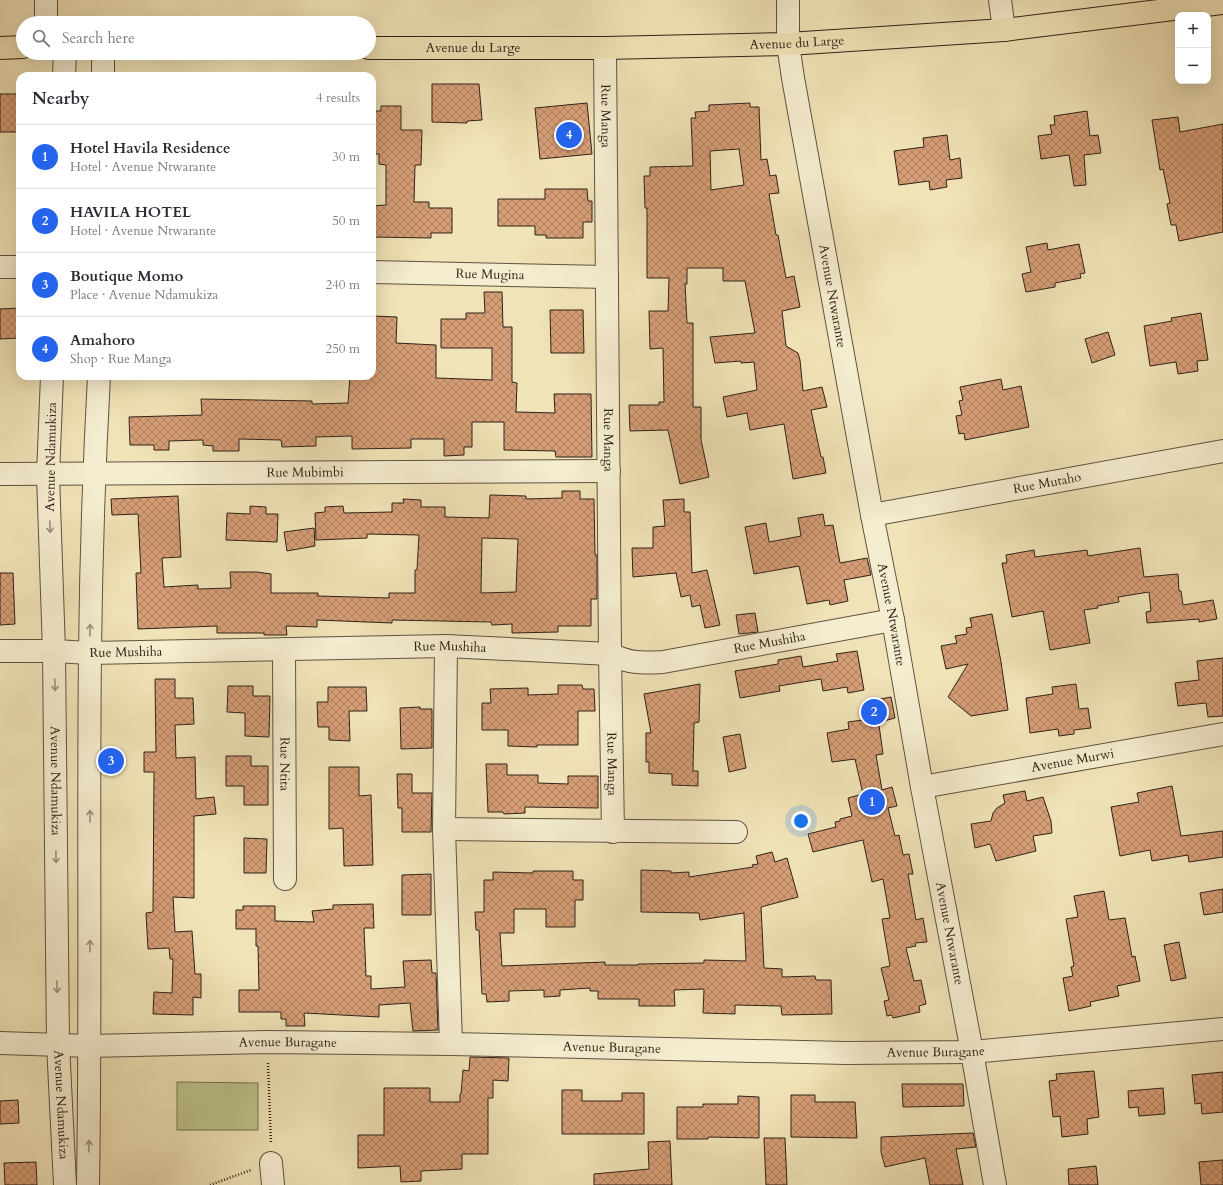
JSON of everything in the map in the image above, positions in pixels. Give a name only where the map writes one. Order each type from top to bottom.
[{"type":"main road","name":"Avenue du Large","points":[[376,48],[605,48],[788,44],[1004,30],[1223,3]]},
{"type":"main road","points":[[0,48],[16,47]]},
{"type":"street","points":[[46,0],[46,16]]},
{"type":"street","name":"Avenue Ntwarante","points":[[788,0],[788,44],[793,78],[872,515],[893,620],[922,787],[972,1052],[995,1185]]},
{"type":"street","points":[[1000,0],[1004,30]]},
{"type":"street","name":"Rue Manga","points":[[605,48],[610,654],[614,832]]},
{"type":"street","points":[[64,72],[65,60]]},
{"type":"street","points":[[103,60],[103,72]]},
{"type":"street","points":[[0,267],[16,267]]},
{"type":"street","name":"Rue Mugina","points":[[376,272],[607,277]]},
{"type":"street","name":"Avenue Ndamukiza","points":[[52,380],[48,475],[54,651],[58,1044],[65,1185]]},
{"type":"street","name":"Avenue Ndamukiza","points":[[88,1185],[90,1046],[90,652],[94,473],[99,380]]},
{"type":"street","name":"Rue Mutaho","points":[[872,515],[1223,451]]},
{"type":"street","name":"Rue Mubimbi","points":[[0,474],[48,475],[94,473],[609,471]]},
{"type":"street","name":"Rue Mushiha","points":[[0,651],[90,652],[446,646],[610,654],[638,664],[663,662],[893,620]]},
{"type":"street","points":[[446,646],[444,829],[451,1044]]},
{"type":"street","name":"Rue Ntita","points":[[284,649],[285,879]]},
{"type":"street","name":"Avenue Murwi","points":[[922,787],[1223,734]]},
{"type":"street","points":[[444,829],[614,832],[736,832]]},
{"type":"street","name":"Avenue Buragane","points":[[0,1043],[90,1046],[267,1042],[451,1044],[846,1053],[972,1052],[1223,1029]]},
{"type":"street","points":[[271,1163],[273,1185]]},
{"type":"path","points":[[210,1185],[271,1163],[267,1042]]},
{"type":"green space","points":[[177,1082],[258,1083],[258,1130],[177,1130]]},
{"type":"building","points":[[432,84],[479,84],[482,120],[467,121],[467,123],[432,122]]},
{"type":"building","points":[[0,94],[16,94],[16,132],[0,132]]},
{"type":"building","points":[[587,103],[592,154],[540,159],[535,108]]},
{"type":"building","points":[[750,103],[750,107],[759,107],[761,160],[767,159],[770,176],[776,175],[779,193],[769,194],[776,235],[778,235],[786,278],[794,276],[800,307],[782,311],[786,346],[798,353],[803,391],[822,387],[827,407],[811,410],[826,473],[793,479],[784,424],[750,430],[747,413],[727,417],[723,397],[757,390],[754,362],[741,363],[741,361],[715,363],[710,337],[755,333],[745,281],[723,281],[723,268],[687,268],[687,284],[685,284],[687,323],[693,323],[693,407],[701,407],[701,440],[709,477],[680,484],[668,430],[630,431],[629,405],[659,405],[659,402],[664,402],[663,348],[650,349],[649,311],[668,311],[669,278],[647,278],[647,208],[645,208],[644,176],[650,176],[650,167],[693,166],[691,118],[696,118],[695,112],[709,111],[709,105]],"holes":[[[739,149],[744,185],[711,190],[710,151]]]},
{"type":"building","points":[[381,106],[401,106],[401,130],[422,130],[421,165],[415,165],[414,202],[429,202],[429,208],[452,208],[452,233],[431,233],[431,238],[376,237],[376,206],[386,205],[386,165],[379,164],[379,154],[376,154],[376,111],[381,111]]},
{"type":"building","points":[[1087,111],[1090,136],[1098,135],[1101,153],[1084,155],[1086,185],[1074,186],[1069,155],[1041,159],[1038,136],[1052,134],[1050,125],[1055,125],[1054,116]]},
{"type":"building","points":[[1178,117],[1180,132],[1223,124],[1223,232],[1179,241],[1176,225],[1171,225],[1167,204],[1170,203],[1163,169],[1160,170],[1152,120]]},
{"type":"building","points":[[947,135],[950,160],[960,158],[962,178],[946,180],[947,187],[930,190],[929,181],[899,185],[894,151],[924,147],[923,138]]},
{"type":"building","points":[[545,189],[587,189],[588,201],[592,201],[592,222],[583,222],[583,238],[546,238],[546,235],[535,235],[535,226],[498,226],[498,199],[545,199]]},
{"type":"building","points":[[1047,243],[1048,250],[1079,244],[1085,273],[1080,274],[1081,278],[1055,283],[1055,287],[1026,292],[1022,274],[1031,272],[1026,247]]},
{"type":"building","points":[[484,292],[502,292],[503,327],[512,327],[512,382],[517,383],[516,412],[555,413],[554,394],[591,394],[592,457],[556,457],[555,451],[504,450],[504,422],[472,422],[472,447],[464,447],[464,455],[444,456],[444,439],[411,439],[411,448],[352,449],[352,436],[316,437],[316,446],[282,447],[281,440],[239,439],[239,451],[213,451],[213,446],[203,445],[203,440],[169,441],[169,450],[154,450],[154,445],[130,445],[129,417],[202,415],[201,399],[312,401],[312,404],[348,403],[350,380],[376,380],[376,316],[397,317],[396,343],[436,345],[436,378],[492,380],[492,348],[441,348],[441,319],[466,319],[466,313],[485,313]]},
{"type":"building","points":[[16,308],[16,338],[0,339],[0,309]]},
{"type":"building","points":[[550,310],[583,310],[584,353],[551,353]]},
{"type":"building","points":[[1201,313],[1208,360],[1197,361],[1198,371],[1178,374],[1176,362],[1150,366],[1144,326],[1172,321],[1171,318]]},
{"type":"building","points":[[1108,332],[1115,355],[1092,363],[1085,339]]},
{"type":"building","points":[[1001,379],[1003,390],[1021,386],[1029,427],[965,440],[964,433],[959,434],[956,416],[962,415],[959,401],[963,400],[960,387]]},
{"type":"building","points":[[562,491],[580,491],[580,499],[594,499],[595,555],[597,555],[597,599],[591,599],[591,626],[558,626],[558,632],[512,633],[512,624],[492,625],[491,622],[392,620],[392,623],[317,620],[317,627],[286,626],[287,635],[264,635],[264,633],[217,633],[217,626],[138,629],[136,573],[141,573],[138,514],[112,515],[111,499],[178,496],[181,557],[162,558],[164,587],[198,585],[198,589],[231,588],[230,572],[257,572],[271,574],[271,593],[318,593],[318,596],[389,598],[389,593],[415,593],[415,570],[417,570],[419,535],[367,534],[367,538],[316,540],[315,513],[325,512],[325,507],[343,506],[344,513],[392,512],[392,503],[404,503],[403,499],[421,500],[421,507],[445,507],[445,517],[489,518],[490,495],[526,496],[526,499],[562,498]],"holes":[[[482,538],[518,539],[516,592],[481,593]]]},
{"type":"building","points":[[684,499],[684,512],[690,512],[692,573],[707,570],[720,625],[705,628],[700,605],[692,607],[690,595],[681,597],[676,573],[633,577],[632,548],[653,548],[653,527],[665,526],[663,500]]},
{"type":"building","points":[[250,506],[266,507],[266,514],[278,514],[277,542],[226,540],[227,513],[250,514]]},
{"type":"building","points":[[823,514],[825,526],[833,525],[840,563],[867,558],[871,575],[844,580],[848,601],[830,605],[829,600],[807,604],[799,566],[754,574],[745,527],[766,523],[769,542],[801,536],[798,518]]},
{"type":"building","points":[[314,528],[315,546],[287,551],[284,532]]},
{"type":"building","points":[[1140,548],[1144,577],[1178,574],[1179,591],[1181,591],[1183,605],[1213,600],[1217,619],[1199,622],[1199,619],[1147,623],[1146,612],[1151,611],[1149,592],[1118,597],[1119,602],[1084,610],[1090,643],[1050,650],[1043,611],[1012,617],[1002,563],[1007,563],[1006,555],[1034,550],[1035,557],[1087,550],[1088,556]]},
{"type":"building","points":[[0,573],[13,573],[15,624],[0,625]]},
{"type":"building","points":[[755,613],[758,632],[739,634],[736,615]]},
{"type":"building","points":[[992,614],[1008,710],[971,716],[948,697],[968,664],[946,669],[941,646],[957,643],[955,636],[967,634],[966,628],[972,627],[970,618]]},
{"type":"building","points":[[857,651],[864,690],[848,693],[847,687],[823,691],[821,679],[779,686],[780,691],[740,698],[735,671],[778,664],[778,660],[801,656],[803,667],[838,661],[836,654]]},
{"type":"building","points":[[1223,658],[1223,716],[1208,717],[1206,703],[1178,706],[1175,683],[1199,680],[1197,661]]},
{"type":"building","points":[[155,679],[175,679],[175,698],[193,698],[194,724],[175,725],[176,758],[195,757],[196,799],[214,797],[216,814],[194,816],[194,898],[173,897],[175,932],[192,931],[195,974],[201,974],[201,998],[193,997],[193,1015],[153,1014],[154,992],[172,993],[173,959],[170,959],[169,948],[148,949],[146,913],[153,912],[154,772],[144,772],[144,752],[156,752]]},
{"type":"building","points":[[700,684],[699,722],[694,723],[693,771],[698,771],[698,786],[672,785],[672,774],[649,773],[649,762],[646,762],[646,733],[651,733],[644,694]]},
{"type":"building","points":[[1076,684],[1079,709],[1088,708],[1091,728],[1074,730],[1074,734],[1059,736],[1058,729],[1030,733],[1026,698],[1053,694],[1052,687]]},
{"type":"building","points":[[558,685],[582,685],[583,689],[594,689],[595,711],[578,711],[578,745],[537,745],[537,747],[508,746],[508,730],[482,730],[482,703],[491,703],[490,689],[528,688],[528,695],[558,694]]},
{"type":"building","points":[[228,686],[253,686],[253,696],[270,696],[269,737],[245,736],[245,713],[227,712]]},
{"type":"building","points":[[328,687],[366,687],[367,711],[349,711],[350,741],[329,740],[329,727],[318,727],[317,702],[328,702]]},
{"type":"building","points":[[891,697],[895,718],[880,722],[875,700]]},
{"type":"building","points":[[420,707],[420,709],[432,709],[432,748],[401,749],[400,708]]},
{"type":"building","points":[[878,718],[883,754],[876,755],[882,790],[892,787],[897,806],[888,808],[895,836],[899,835],[903,855],[909,854],[913,874],[908,874],[916,920],[923,918],[927,942],[915,943],[916,946],[906,948],[914,981],[921,980],[926,1004],[919,1006],[920,1012],[893,1018],[892,1015],[887,1016],[884,1001],[889,1000],[881,968],[890,966],[882,919],[890,918],[883,879],[872,882],[863,840],[813,852],[808,834],[836,827],[835,822],[852,816],[848,798],[863,794],[855,759],[832,762],[827,733],[849,729],[848,722]]},
{"type":"building","points":[[740,734],[746,768],[729,772],[723,737]]},
{"type":"building","points":[[226,756],[251,756],[251,766],[268,766],[268,805],[244,805],[244,786],[226,786]]},
{"type":"building","points":[[486,764],[507,764],[507,775],[538,775],[538,783],[568,784],[568,776],[598,776],[598,808],[525,807],[525,813],[504,814],[503,812],[488,812]]},
{"type":"building","points":[[329,767],[359,767],[359,796],[371,795],[373,865],[344,866],[343,828],[329,829]]},
{"type":"building","points":[[397,774],[412,774],[412,793],[432,793],[431,832],[402,832],[402,808],[398,808]]},
{"type":"building","points":[[1172,786],[1181,836],[1223,831],[1223,857],[1189,862],[1188,855],[1152,861],[1150,850],[1120,856],[1111,807],[1139,802],[1137,793]]},
{"type":"building","points":[[1025,791],[1027,801],[1043,797],[1051,821],[1052,833],[1033,836],[1036,851],[996,861],[990,844],[975,848],[971,824],[991,821],[993,813],[997,808],[1005,803],[1003,795]]},
{"type":"building","points":[[244,838],[267,839],[266,873],[244,873]]},
{"type":"building","points":[[772,852],[775,862],[787,858],[798,897],[761,907],[764,968],[782,969],[782,977],[815,976],[816,980],[831,980],[832,1014],[782,1015],[781,1006],[735,1005],[735,1014],[703,1013],[704,989],[674,990],[675,1006],[639,1006],[639,999],[598,999],[598,991],[590,991],[590,988],[560,990],[560,996],[544,997],[544,990],[509,991],[509,1001],[487,1002],[486,994],[482,994],[479,930],[476,930],[475,912],[484,912],[484,880],[493,880],[493,872],[533,873],[533,871],[573,871],[573,880],[583,880],[583,900],[575,900],[575,927],[546,927],[546,909],[514,909],[514,933],[500,933],[502,966],[605,962],[605,965],[638,965],[704,963],[704,960],[746,961],[744,913],[700,920],[699,913],[641,912],[641,870],[671,871],[671,873],[689,872],[689,877],[753,867],[752,865],[758,864],[756,856]]},
{"type":"building","points":[[431,874],[431,915],[402,915],[402,875]]},
{"type":"building","points":[[1223,889],[1223,912],[1204,915],[1200,893]]},
{"type":"building","points":[[1104,891],[1109,920],[1125,918],[1132,957],[1135,956],[1140,981],[1117,986],[1119,996],[1090,1002],[1091,1006],[1069,1011],[1063,978],[1073,976],[1071,967],[1074,966],[1066,919],[1078,917],[1074,896]]},
{"type":"building","points":[[373,904],[374,928],[364,928],[366,976],[371,976],[371,989],[405,987],[403,961],[431,960],[432,973],[436,973],[438,1030],[413,1031],[410,1003],[379,1005],[379,1017],[304,1013],[305,1026],[286,1026],[286,1019],[281,1019],[281,1012],[239,1012],[239,990],[259,990],[258,946],[256,946],[256,929],[236,929],[236,910],[243,910],[243,906],[275,906],[275,921],[314,922],[312,911],[333,909],[333,905]]},
{"type":"building","points":[[1179,942],[1186,978],[1171,981],[1164,945]]},
{"type":"building","points":[[470,1057],[509,1058],[508,1081],[493,1080],[493,1098],[488,1098],[488,1154],[462,1154],[462,1169],[421,1171],[421,1181],[401,1182],[400,1166],[358,1168],[358,1135],[384,1135],[384,1088],[430,1088],[430,1102],[460,1102],[463,1070],[469,1071]]},
{"type":"building","points":[[1094,1071],[1099,1117],[1087,1119],[1088,1134],[1062,1137],[1060,1116],[1053,1117],[1049,1081],[1057,1080],[1056,1074]]},
{"type":"building","points":[[1223,1072],[1223,1112],[1202,1114],[1201,1103],[1195,1104],[1192,1075]]},
{"type":"building","points":[[902,1084],[963,1084],[964,1106],[903,1107]]},
{"type":"building","points":[[1163,1088],[1165,1114],[1139,1116],[1138,1107],[1129,1108],[1128,1091]]},
{"type":"building","points":[[562,1090],[582,1090],[582,1101],[622,1101],[622,1093],[644,1093],[644,1134],[562,1134]]},
{"type":"building","points":[[791,1095],[815,1095],[815,1102],[855,1102],[857,1138],[791,1137]]},
{"type":"building","points":[[738,1096],[759,1097],[759,1138],[708,1137],[708,1139],[677,1139],[677,1107],[703,1107],[703,1104],[738,1104]]},
{"type":"building","points":[[18,1100],[19,1123],[0,1124],[0,1101]]},
{"type":"building","points":[[973,1133],[976,1147],[956,1149],[963,1185],[930,1185],[925,1158],[885,1167],[881,1152],[881,1137]]},
{"type":"building","points":[[764,1138],[785,1138],[787,1185],[766,1185]]},
{"type":"building","points":[[670,1141],[672,1185],[594,1185],[594,1174],[649,1169],[648,1142]]},
{"type":"building","points":[[1223,1160],[1223,1185],[1201,1185],[1199,1162]]},
{"type":"building","points":[[36,1162],[37,1185],[5,1185],[4,1163]]},
{"type":"building","points":[[1096,1166],[1098,1185],[1069,1185],[1068,1169]]},
{"type":"place","name":"Amahoro","points":[[569,135]]},
{"type":"place","name":"HAVILA HOTEL","points":[[874,712]]},
{"type":"place","name":"Boutique Momo","points":[[111,761]]},
{"type":"place","name":"Hotel Havila Residence","points":[[872,802]]}]
